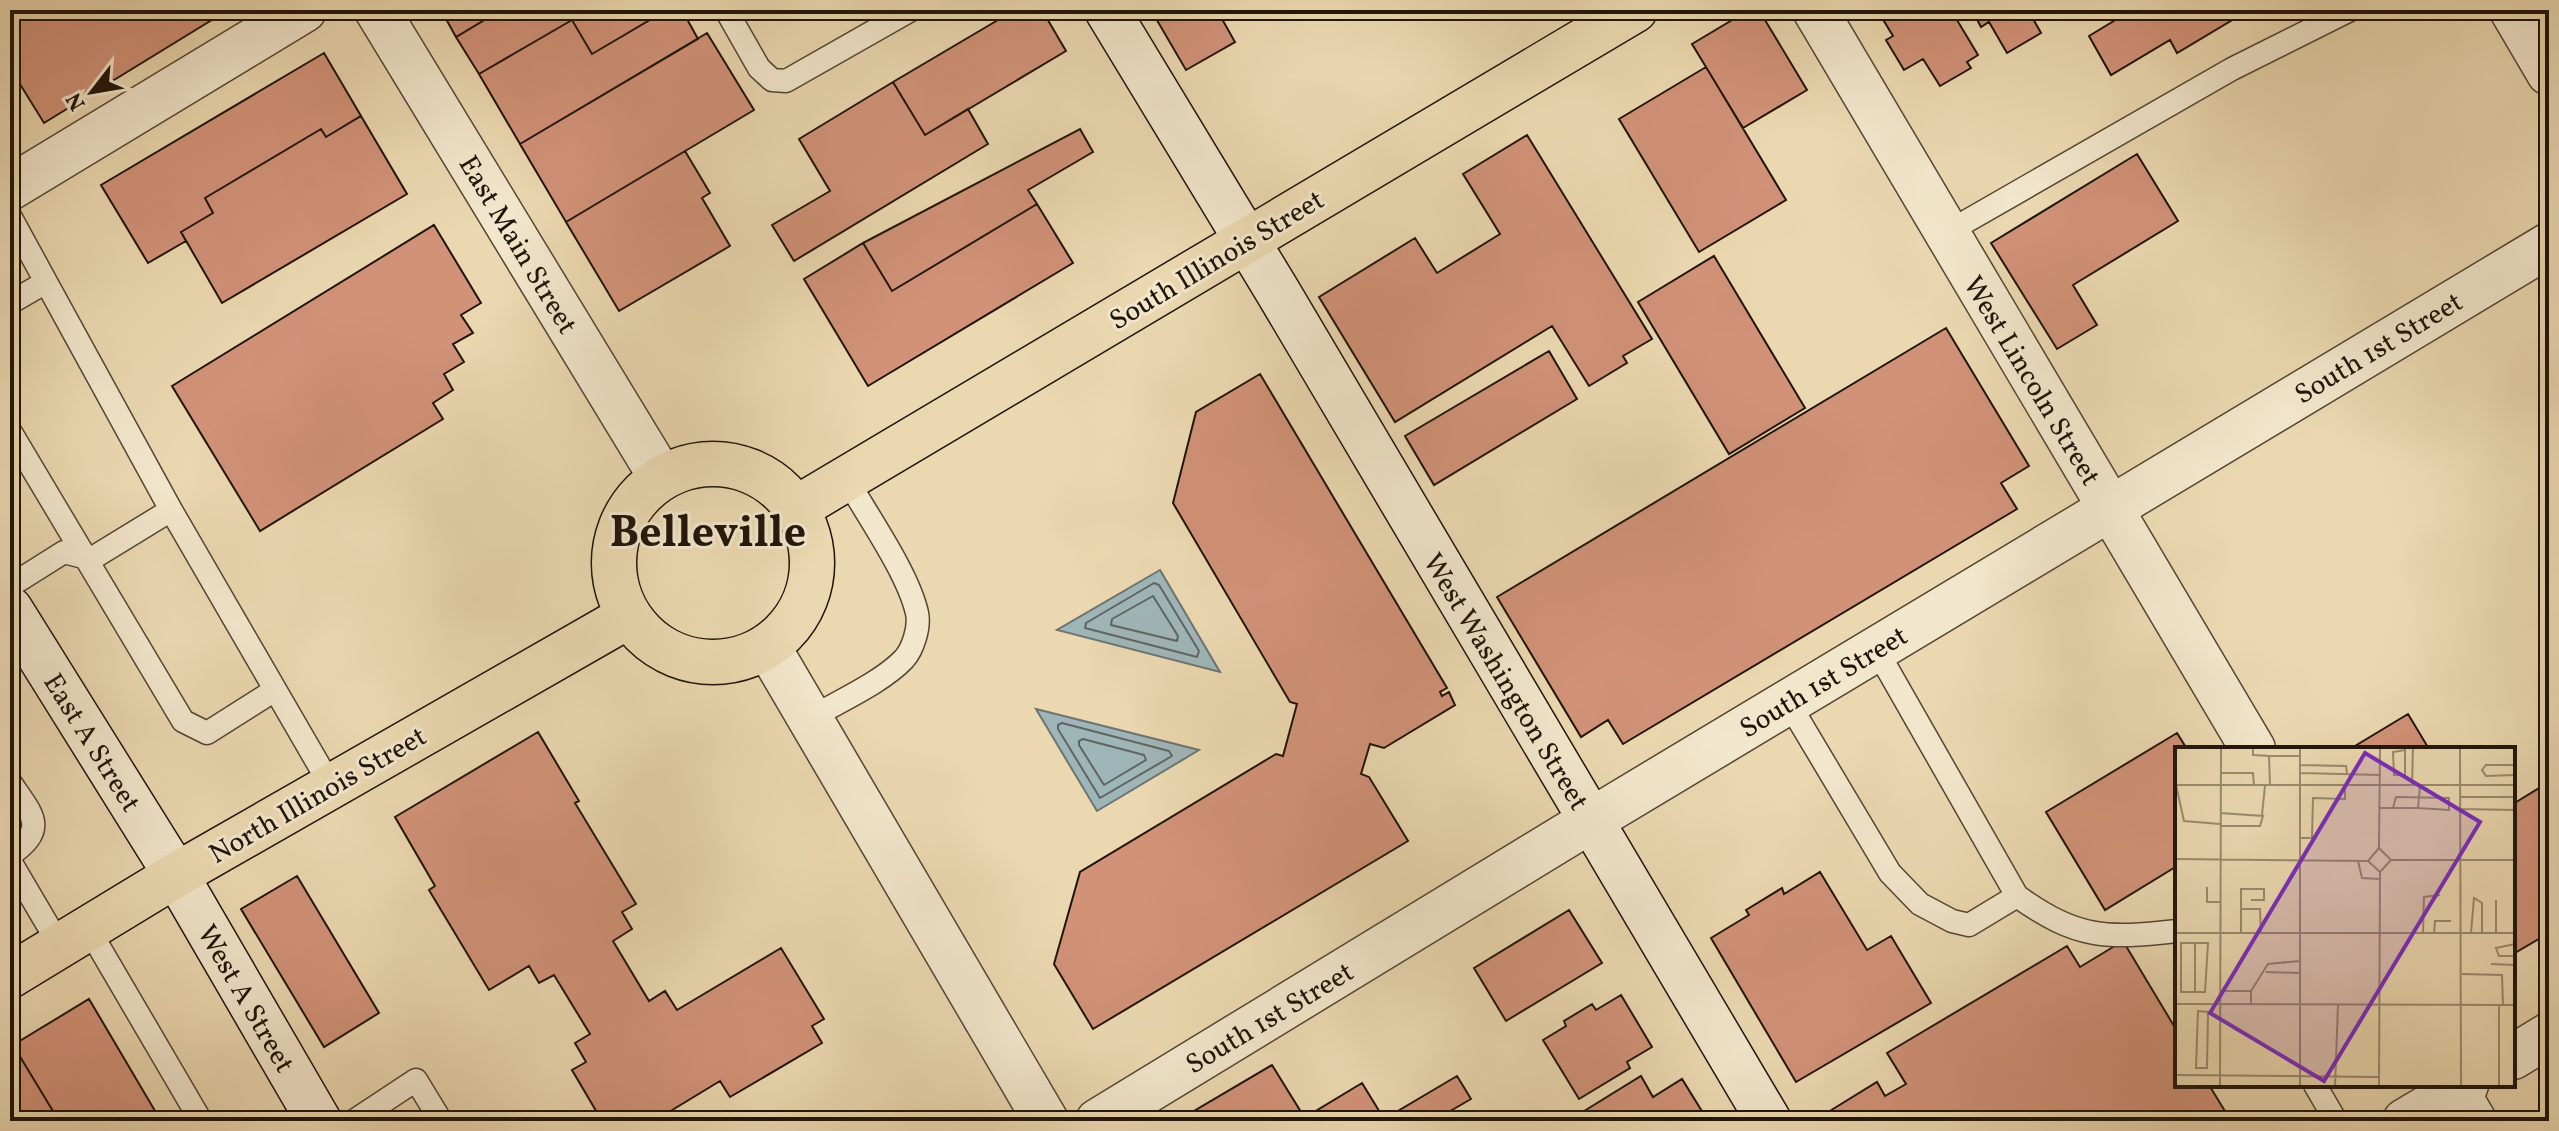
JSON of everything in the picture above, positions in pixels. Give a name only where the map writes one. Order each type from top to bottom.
[{"type":"main road","name":"South Illinois Street","points":[[797,508],[1635,10]]},
{"type":"main road","points":[[707,462],[741,466],[772,482],[797,508],[810,537],[814,572],[805,605],[768,647],[755,655],[721,663],[687,660],[655,644],[627,617],[615,582],[615,547],[626,514],[648,486],[661,477],[677,469],[707,462]]},
{"type":"main road","name":"North Illinois Street","points":[[10,976],[176,875],[627,617]]},
{"type":"street","points":[[10,188],[304,10]]},
{"type":"street","name":"East Main Street","points":[[377,10],[661,477]]},
{"type":"street","name":"West Washington Street","points":[[1107,10],[1247,240],[1590,821],[1755,1117]]},
{"type":"street","name":"West Lincoln Street","points":[[1815,10],[2252,747]]},
{"type":"street","points":[[2512,10],[2549,73]]},
{"type":"street","name":"South 1st Street","points":[[1098,1121],[1590,821],[2549,245]]},
{"type":"street","name":"East A Street","points":[[10,609],[22,655],[176,875]]},
{"type":"street","points":[[768,647],[1046,1121]]},
{"type":"street","name":"West A Street","points":[[176,875],[319,1121]]},
{"type":"street","points":[[2515,1056],[2549,1035]]},
{"type":"street","points":[[2405,1121],[2463,1095]]},
{"type":"lane","points":[[726,10],[759,68],[772,80],[786,81],[911,10]]},
{"type":"lane","points":[[1946,233],[2232,69],[2350,10]]},
{"type":"lane","points":[[10,216],[171,510],[331,786]]},
{"type":"lane","points":[[10,303],[46,282]]},
{"type":"lane","points":[[10,431],[183,721],[207,733],[275,690]]},
{"type":"lane","points":[[811,718],[888,672],[906,657],[914,640],[918,617],[908,586],[846,478]]},
{"type":"lane","points":[[10,586],[64,552],[91,559],[171,510]]},
{"type":"lane","points":[[1876,649],[2017,896],[2044,915],[2090,934],[2130,937],[2175,931]]},
{"type":"lane","points":[[1788,702],[1890,873],[1920,904],[1952,921],[1969,925],[2017,896]]},
{"type":"lane","points":[[10,782],[28,809],[34,825],[30,841],[10,855]]},
{"type":"lane","points":[[10,861],[74,937],[201,1121]]},
{"type":"lane","points":[[354,1121],[416,1080],[441,1121]]},
{"type":"lane","points":[[2316,1087],[2336,1121]]},
{"type":"water","points":[[1160,570],[1220,672],[1057,630]]},
{"type":"water","points":[[1036,709],[1199,750],[1097,811]]},
{"type":"building","points":[[10,10],[228,10],[44,123],[10,68]]},
{"type":"building","points":[[441,10],[501,10],[456,37]]},
{"type":"building","points":[[501,10],[641,10],[648,21],[592,54],[572,20],[479,74],[456,37]]},
{"type":"building","points":[[641,10],[667,10],[648,21]]},
{"type":"building","points":[[667,10],[682,10],[698,39],[520,144],[479,74],[572,20],[592,54]]},
{"type":"building","points":[[1015,10],[1042,10],[1066,51],[925,135],[893,82]]},
{"type":"building","points":[[1151,10],[1217,10],[1235,42],[1186,70]]},
{"type":"building","points":[[1749,10],[1759,10],[1807,90],[1743,128],[1692,44]]},
{"type":"building","points":[[1864,10],[1951,10],[1978,55],[1967,62],[1971,68],[1940,86],[1923,59],[1904,70],[1886,40],[1893,36],[1882,18],[1868,15]]},
{"type":"building","points":[[1972,10],[2028,10],[2041,33],[2007,53],[1989,22],[1981,27]]},
{"type":"building","points":[[2132,10],[2249,10],[2177,53],[2170,40],[2111,75],[2089,36]]},
{"type":"building","points":[[707,33],[754,110],[566,222],[520,144]]},
{"type":"building","points":[[324,53],[361,116],[326,137],[321,129],[205,198],[213,213],[181,232],[186,241],[148,263],[101,185]]},
{"type":"building","points":[[1706,67],[1786,200],[1699,252],[1619,119]]},
{"type":"building","points":[[893,82],[925,135],[968,109],[988,144],[794,261],[772,225],[830,191],[799,139]]},
{"type":"building","points":[[361,116],[407,194],[222,303],[181,232],[213,213],[205,198],[321,129],[326,137]]},
{"type":"building","points":[[1080,129],[1093,152],[1028,190],[1037,204],[892,291],[863,243]]},
{"type":"building","points":[[1527,135],[1652,339],[1623,356],[1627,363],[1589,386],[1552,326],[1395,422],[1319,297],[1415,238],[1437,273],[1500,234],[1463,174]]},
{"type":"building","points":[[685,151],[710,193],[702,198],[730,246],[619,311],[566,222]]},
{"type":"building","points":[[2137,154],[2178,221],[2073,285],[2097,325],[2057,349],[1991,243]]},
{"type":"building","points":[[1037,204],[1073,263],[868,386],[804,279],[863,243],[892,291]]},
{"type":"building","points":[[434,225],[481,303],[461,315],[473,333],[453,344],[464,362],[444,374],[453,390],[433,403],[443,419],[260,531],[172,386]]},
{"type":"building","points":[[1714,256],[1805,408],[1729,454],[1638,302]]},
{"type":"building","points":[[1946,328],[2029,466],[2001,483],[2017,509],[1623,744],[1608,720],[1581,737],[1497,597]]},
{"type":"building","points":[[1549,351],[1577,399],[1434,485],[1405,436]]},
{"type":"building","points":[[1260,374],[1447,688],[1440,692],[1442,696],[1449,692],[1455,705],[1384,748],[1370,744],[1361,774],[1369,777],[1408,841],[1093,1029],[1054,964],[1080,872],[1276,754],[1283,756],[1297,704],[1290,702],[1173,503],[1196,412]]},
{"type":"building","points":[[2408,714],[2428,747],[2353,747]]},
{"type":"building","points":[[538,732],[579,801],[575,803],[636,904],[622,912],[632,929],[613,941],[649,1001],[665,991],[677,1010],[781,948],[824,1019],[812,1026],[822,1043],[730,1097],[720,1081],[654,1121],[602,1121],[572,1070],[586,1062],[575,1043],[590,1034],[554,975],[539,983],[529,966],[489,990],[429,890],[435,886],[395,817]]},
{"type":"building","points":[[2177,733],[2186,747],[2175,747],[2175,867],[2105,910],[2046,812]]},
{"type":"building","points":[[2549,782],[2549,933],[2515,953],[2515,803]]},
{"type":"building","points":[[1820,872],[1867,950],[1891,936],[1931,1003],[1796,1082],[1711,938],[1749,915],[1746,910],[1782,888],[1784,894]]},
{"type":"building","points":[[297,876],[379,1013],[324,1047],[241,909]]},
{"type":"building","points":[[1569,910],[1602,963],[1506,1021],[1474,968]]},
{"type":"building","points":[[2123,941],[2175,1028],[2175,1087],[2210,1087],[2231,1121],[1822,1121],[1820,1117],[1877,1082],[1885,1096],[1906,1084],[1887,1053],[2067,946],[2080,967]]},
{"type":"building","points":[[1621,995],[1652,1047],[1627,1062],[1630,1068],[1579,1099],[1543,1040],[1566,1026],[1564,1021],[1592,1004],[1596,1010]]},
{"type":"building","points":[[89,999],[161,1121],[59,1121],[13,1045]]},
{"type":"building","points":[[13,1045],[59,1121],[10,1121],[10,1046]]},
{"type":"building","points":[[1272,1065],[1301,1112],[1286,1121],[1177,1121]]},
{"type":"building","points":[[1457,1076],[1471,1099],[1433,1121],[1381,1121]]},
{"type":"building","points":[[1641,1076],[1653,1097],[1682,1079],[1708,1121],[1579,1121],[1576,1116]]},
{"type":"building","points":[[1362,1083],[1384,1119],[1381,1121],[1286,1121],[1301,1112],[1304,1118]]},
{"type":"district","name":"Belleville","points":[[708,531]]}]
